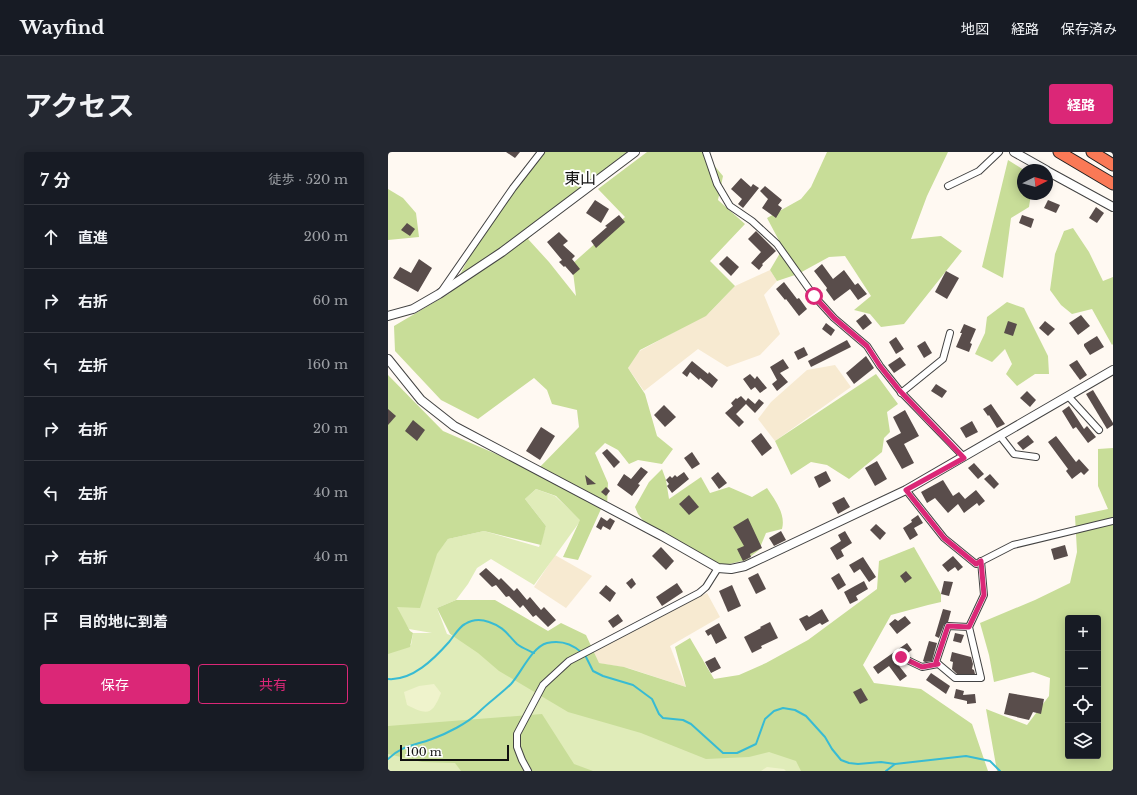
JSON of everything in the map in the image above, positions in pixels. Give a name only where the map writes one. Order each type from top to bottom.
[{"type":"highway","points":[[1059,152],[1113,184]]},
{"type":"highway","points":[[1092,152],[1113,165]]},
{"type":"street","points":[[439,294],[513,188],[542,152]]},
{"type":"street","points":[[388,316],[413,309],[439,294],[502,252],[635,152]]},
{"type":"street","points":[[706,152],[717,184],[730,206],[752,221],[777,244],[814,296],[834,318],[867,346],[880,366],[902,393],[964,458]]},
{"type":"street","points":[[948,186],[979,171],[999,152]]},
{"type":"street","points":[[1014,152],[1035,164]]},
{"type":"street","points":[[1053,174],[1113,207]]},
{"type":"street","points":[[902,393],[944,359],[950,333]]},
{"type":"street","points":[[388,359],[421,400],[454,426],[662,536],[718,568],[731,569],[746,566],[906,490],[964,458],[1113,370]]},
{"type":"street","points":[[1068,396],[1099,430]]},
{"type":"street","points":[[1000,436],[1014,454],[1036,457]]},
{"type":"street","points":[[906,490],[944,538],[976,564],[1013,545],[1113,521]]},
{"type":"street","points":[[969,627],[948,626],[936,662],[955,678],[981,678],[969,627],[984,595],[981,561]]},
{"type":"street","points":[[528,771],[517,747],[517,734],[543,685],[569,661],[699,593],[706,587],[718,568]]},
{"type":"street","points":[[901,657],[922,667],[938,664]]},
{"type":"shaded area","points":[[770,270],[777,281],[764,295],[780,334],[760,355],[727,367],[698,349],[644,391],[628,368],[636,353],[709,313],[735,286]]},
{"type":"shaded area","points":[[835,365],[851,387],[775,441],[758,419],[771,402],[807,370]]},
{"type":"shaded area","points":[[555,555],[592,576],[566,608],[534,587]]},
{"type":"shaded area","points":[[707,593],[720,617],[670,646],[686,687],[628,668],[598,663],[593,649]]},
{"type":"green space","points":[[541,152],[635,152],[564,205],[528,239],[549,262],[576,296],[572,264],[625,217],[598,189],[647,152],[703,152],[723,176],[718,200],[745,224],[710,261],[735,286],[706,316],[640,350],[628,368],[645,394],[657,436],[673,449],[662,464],[638,460],[629,464],[618,450],[605,443],[595,453],[608,483],[607,507],[567,486],[601,509],[578,560],[563,557],[580,520],[556,496],[536,489],[525,499],[546,526],[541,545],[484,531],[448,539],[437,554],[420,608],[397,607],[410,631],[413,633],[410,647],[388,654],[388,375],[443,431],[556,480],[537,470],[579,427],[577,410],[552,404],[547,390],[534,378],[478,419],[441,400],[395,351],[394,326],[450,293],[486,226]]},
{"type":"green space","points":[[827,152],[948,152],[927,196],[911,239],[941,236],[962,251],[904,324],[881,327],[870,314],[854,310],[871,296],[845,256],[829,257],[798,274],[777,281],[770,270],[783,248],[767,218],[801,199],[811,187]]},
{"type":"green space","points":[[1008,160],[1017,166],[1017,200],[1030,200],[1029,207],[1011,218],[1003,278],[982,267]]},
{"type":"green space","points":[[388,189],[403,198],[416,213],[419,237],[388,240]]},
{"type":"green space","points":[[1073,228],[1089,252],[1103,281],[1113,277],[1112,345],[1092,309],[1072,314],[1061,305],[1050,290],[1055,254],[1064,231]]},
{"type":"green space","points":[[1007,302],[1024,308],[1048,356],[1049,374],[1035,374],[1017,386],[1006,374],[1012,364],[1005,349],[992,362],[975,354],[985,333],[987,317]]},
{"type":"green space","points":[[876,374],[898,404],[887,412],[890,432],[884,438],[882,452],[849,479],[827,465],[811,462],[791,475],[775,441]]},
{"type":"green space","points":[[1113,448],[1113,771],[997,771],[986,709],[1027,725],[1049,696],[1050,678],[1033,672],[994,682],[989,655],[980,623],[1035,600],[1070,583],[1077,552],[1075,516],[1108,509],[1098,486],[1098,449]]},
{"type":"green space","points":[[662,469],[666,480],[669,499],[701,477],[710,493],[729,487],[752,497],[767,488],[781,513],[783,523],[782,529],[766,533],[759,550],[746,560],[725,565],[704,561],[648,527],[638,514],[635,507],[649,482]]},
{"type":"green space","points":[[536,489],[555,496],[581,520],[534,585],[491,559],[477,568],[468,584],[456,600],[437,608],[447,634],[848,771],[388,771],[388,653],[411,645],[413,633],[432,633],[409,629],[395,608],[448,539],[484,531],[539,547],[546,526],[525,499]]},
{"type":"green space","points":[[914,547],[941,594],[941,602],[891,615],[863,665],[874,683],[921,689],[972,724],[988,771],[801,771],[796,761],[769,752],[749,757],[706,759],[641,733],[568,712],[499,671],[478,653],[450,634],[437,608],[456,600],[495,600],[548,631],[561,623],[586,635],[599,663],[624,667],[686,687],[675,647],[690,638],[714,679],[739,675],[766,663],[808,640],[877,589],[879,561]]},
{"type":"green space","points":[[434,684],[441,693],[432,710],[424,712],[419,711],[407,705],[404,692],[419,686]]},
{"type":"green space","points":[[542,714],[574,764],[593,771],[461,771],[455,763],[422,762],[388,754],[388,726]]},
{"type":"green space","points":[[767,767],[784,769],[786,771],[761,771]]},
{"type":"building","points":[[506,152],[520,152],[515,158]]},
{"type":"building","points":[[741,178],[751,187],[753,184],[759,188],[743,208],[738,204],[742,199],[731,189]]},
{"type":"building","points":[[765,186],[782,200],[778,205],[782,208],[776,218],[762,208],[768,199],[760,191]]},
{"type":"building","points":[[595,200],[609,209],[601,223],[586,213]]},
{"type":"building","points":[[1048,200],[1060,205],[1056,213],[1044,208]]},
{"type":"building","points":[[1096,207],[1104,213],[1097,223],[1089,218]]},
{"type":"building","points":[[619,215],[625,222],[596,248],[591,241],[607,227],[605,226]]},
{"type":"building","points":[[1022,215],[1034,219],[1031,228],[1019,223]]},
{"type":"building","points":[[407,223],[415,229],[410,236],[401,230]]},
{"type":"building","points":[[756,231],[776,251],[762,264],[763,265],[759,270],[751,263],[761,252],[748,239]]},
{"type":"building","points":[[559,232],[568,241],[563,245],[575,256],[572,259],[580,269],[573,275],[559,262],[562,260],[547,242]]},
{"type":"building","points":[[727,256],[739,267],[731,276],[719,264]]},
{"type":"building","points":[[419,259],[432,268],[418,292],[393,278],[400,267],[411,273]]},
{"type":"building","points":[[822,264],[833,279],[844,270],[855,285],[858,283],[867,294],[858,300],[850,289],[834,301],[826,290],[827,288],[814,271]]},
{"type":"building","points":[[946,271],[959,278],[947,299],[935,292]]},
{"type":"building","points":[[784,282],[807,309],[799,316],[776,289]]},
{"type":"building","points":[[865,314],[872,323],[863,330],[856,321]]},
{"type":"building","points":[[1081,315],[1090,326],[1078,335],[1069,323]]},
{"type":"building","points":[[1008,321],[1017,324],[1013,336],[1004,333]]},
{"type":"building","points":[[1045,321],[1055,329],[1048,336],[1039,328]]},
{"type":"building","points":[[826,323],[835,330],[831,336],[822,329]]},
{"type":"building","points":[[964,324],[976,329],[970,343],[972,344],[969,352],[956,347]]},
{"type":"building","points":[[1097,336],[1104,347],[1090,355],[1084,344]]},
{"type":"building","points":[[896,337],[904,349],[896,354],[889,342]]},
{"type":"building","points":[[847,340],[851,347],[811,367],[808,361]]},
{"type":"building","points":[[925,341],[932,353],[924,358],[917,346]]},
{"type":"building","points":[[804,347],[808,355],[798,360],[794,352]]},
{"type":"building","points":[[866,356],[874,368],[854,384],[846,373]]},
{"type":"building","points":[[900,357],[906,365],[894,373],[888,365]]},
{"type":"building","points":[[783,359],[789,368],[780,373],[788,382],[777,391],[772,384],[777,380],[770,367]]},
{"type":"building","points":[[1077,360],[1087,375],[1080,380],[1069,365]]},
{"type":"building","points":[[692,361],[718,380],[712,388],[690,372],[687,377],[682,373]]},
{"type":"building","points":[[750,374],[755,379],[757,376],[767,388],[760,393],[755,387],[751,390],[743,379]]},
{"type":"building","points":[[936,384],[947,391],[942,398],[931,391]]},
{"type":"building","points":[[1093,390],[1113,423],[1113,425],[1107,429],[1086,394]]},
{"type":"building","points":[[1027,391],[1036,400],[1030,407],[1020,398]]},
{"type":"building","points":[[741,396],[746,401],[748,398],[755,404],[759,399],[764,403],[755,413],[746,404],[736,414],[744,422],[739,427],[725,413],[733,406],[731,403],[736,398],[737,399]]},
{"type":"building","points":[[991,404],[1005,424],[997,428],[989,415],[988,416],[983,409]]},
{"type":"building","points":[[664,405],[676,417],[665,427],[654,415]]},
{"type":"building","points":[[1069,406],[1084,429],[1087,426],[1096,437],[1088,443],[1076,427],[1073,429],[1062,411]]},
{"type":"building","points":[[388,409],[396,416],[388,425]]},
{"type":"building","points":[[905,410],[919,436],[904,444],[914,463],[902,469],[886,441],[901,433],[893,417]]},
{"type":"building","points":[[413,420],[425,430],[417,441],[405,431]]},
{"type":"building","points":[[972,421],[978,432],[966,438],[960,428]]},
{"type":"building","points":[[541,427],[555,436],[540,460],[526,451]]},
{"type":"building","points":[[761,433],[772,448],[762,456],[751,441]]},
{"type":"building","points":[[1028,435],[1034,442],[1023,450],[1017,443]]},
{"type":"building","points":[[1056,436],[1076,462],[1079,459],[1089,470],[1084,475],[1081,472],[1072,479],[1066,471],[1068,469],[1048,442]]},
{"type":"building","points":[[607,449],[620,462],[614,468],[602,453]]},
{"type":"building","points":[[692,452],[700,464],[692,469],[684,458]]},
{"type":"building","points":[[877,461],[887,479],[875,486],[865,468]]},
{"type":"building","points":[[974,463],[984,474],[978,479],[968,468]]},
{"type":"building","points":[[641,467],[648,472],[638,484],[640,485],[632,496],[617,485],[624,474],[631,479]]},
{"type":"building","points":[[826,471],[831,481],[819,488],[814,477]]},
{"type":"building","points":[[684,472],[689,479],[672,493],[667,486],[669,484],[666,480],[670,476],[672,478],[675,475],[677,477]]},
{"type":"building","points":[[718,472],[727,483],[719,489],[711,478]]},
{"type":"building","points":[[990,474],[999,484],[994,489],[984,479]]},
{"type":"building","points":[[585,475],[596,484],[587,485]]},
{"type":"building","points":[[943,480],[953,496],[959,492],[965,499],[976,490],[985,501],[979,506],[977,503],[964,513],[958,504],[948,513],[935,498],[927,503],[921,492]]},
{"type":"building","points":[[606,487],[610,491],[606,496],[601,492]]},
{"type":"building","points":[[689,495],[699,507],[689,515],[679,504]]},
{"type":"building","points":[[844,497],[850,507],[838,514],[832,503]]},
{"type":"building","points":[[918,515],[923,523],[914,528],[918,535],[910,540],[903,528],[912,522],[911,520]]},
{"type":"building","points":[[601,517],[607,521],[610,518],[615,521],[610,530],[603,526],[601,530],[596,527]]},
{"type":"building","points":[[748,518],[762,548],[750,554],[751,557],[743,561],[737,549],[744,546],[733,527]]},
{"type":"building","points":[[876,524],[886,533],[880,540],[870,530]]},
{"type":"building","points":[[781,531],[786,540],[774,546],[769,538]]},
{"type":"building","points":[[845,531],[852,543],[841,550],[844,556],[837,560],[830,548],[841,541],[838,535]]},
{"type":"building","points":[[1065,545],[1068,556],[1054,560],[1051,549]]},
{"type":"building","points":[[661,547],[674,561],[666,570],[652,556]]},
{"type":"building","points":[[953,556],[963,567],[958,571],[955,567],[948,572],[942,565]]},
{"type":"building","points":[[863,557],[876,577],[869,582],[860,569],[854,573],[849,565]]},
{"type":"building","points":[[486,568],[499,580],[501,578],[514,591],[517,588],[527,600],[530,597],[541,610],[544,607],[556,620],[548,627],[536,615],[533,617],[523,605],[520,608],[509,596],[506,597],[496,585],[492,587],[479,574]]},
{"type":"building","points":[[906,571],[912,578],[905,583],[900,576]]},
{"type":"building","points":[[758,573],[766,589],[756,594],[748,578]]},
{"type":"building","points":[[839,573],[846,585],[838,590],[831,578]]},
{"type":"building","points":[[632,578],[636,584],[631,589],[626,583]]},
{"type":"building","points":[[864,581],[868,589],[856,596],[858,600],[850,604],[844,592]]},
{"type":"building","points":[[944,581],[953,582],[949,596],[941,594]]},
{"type":"building","points":[[677,583],[683,592],[662,606],[656,597]]},
{"type":"building","points":[[606,585],[616,593],[610,602],[599,593]]},
{"type":"building","points":[[732,585],[741,606],[728,612],[719,591]]},
{"type":"building","points":[[822,609],[829,621],[822,625],[820,623],[806,631],[799,619],[807,615],[809,617]]},
{"type":"building","points":[[943,609],[951,611],[948,622],[944,625],[939,638],[935,636]]},
{"type":"building","points":[[618,614],[623,621],[613,628],[608,621]]},
{"type":"building","points":[[905,616],[911,623],[897,634],[889,624],[895,619],[898,621]]},
{"type":"building","points":[[770,622],[778,638],[761,646],[762,648],[752,653],[744,637]]},
{"type":"building","points":[[719,623],[727,638],[716,644],[711,634],[708,636],[705,631]]},
{"type":"building","points":[[955,633],[964,635],[961,643],[953,641]]},
{"type":"building","points":[[929,641],[937,643],[932,661],[925,662],[923,661]]},
{"type":"building","points":[[907,643],[912,650],[906,654],[898,654],[898,660],[896,662],[907,676],[900,681],[889,666],[878,674],[873,667]]},
{"type":"building","points":[[952,652],[971,657],[973,664],[972,669],[974,670],[975,674],[957,674],[952,669],[953,662],[950,661]]},
{"type":"building","points":[[715,657],[721,668],[711,673],[705,662]]},
{"type":"building","points":[[931,673],[950,686],[946,694],[926,680]]},
{"type":"building","points":[[861,688],[868,700],[860,704],[853,692]]},
{"type":"building","points":[[956,689],[964,691],[963,695],[975,694],[976,703],[967,704],[967,701],[954,698]]},
{"type":"building","points":[[1009,693],[1044,699],[1041,714],[1033,712],[1029,720],[1004,714]]},
{"type":"waterway","points":[[388,679],[397,679],[414,673],[422,668],[443,649],[463,625],[474,620],[486,621],[498,626],[517,644],[534,653]]},
{"type":"waterway","points":[[388,759],[393,754],[404,748],[438,737],[457,728],[469,720],[511,684],[532,655],[542,645],[552,642],[561,642],[570,645],[581,652]]},
{"type":"waterway","points":[[585,655],[593,671],[603,676],[633,685],[652,699],[659,714],[663,718],[683,720],[691,724],[723,753],[737,753],[756,744],[765,719],[774,711],[783,708],[795,710],[806,716],[825,737],[841,760],[849,763],[858,764],[881,762],[895,764],[966,756],[990,761],[1000,771]]},
{"type":"waterway","points":[[886,771],[895,764]]},
{"type":"district","name":"東山","points":[[580,178]]},
{"type":"route","points":[[814,296],[834,318],[867,346],[880,366],[900,391],[964,458],[906,490],[944,538],[976,564],[981,561],[984,595],[969,627],[948,626],[936,662],[938,664],[922,667],[901,657]]}]
